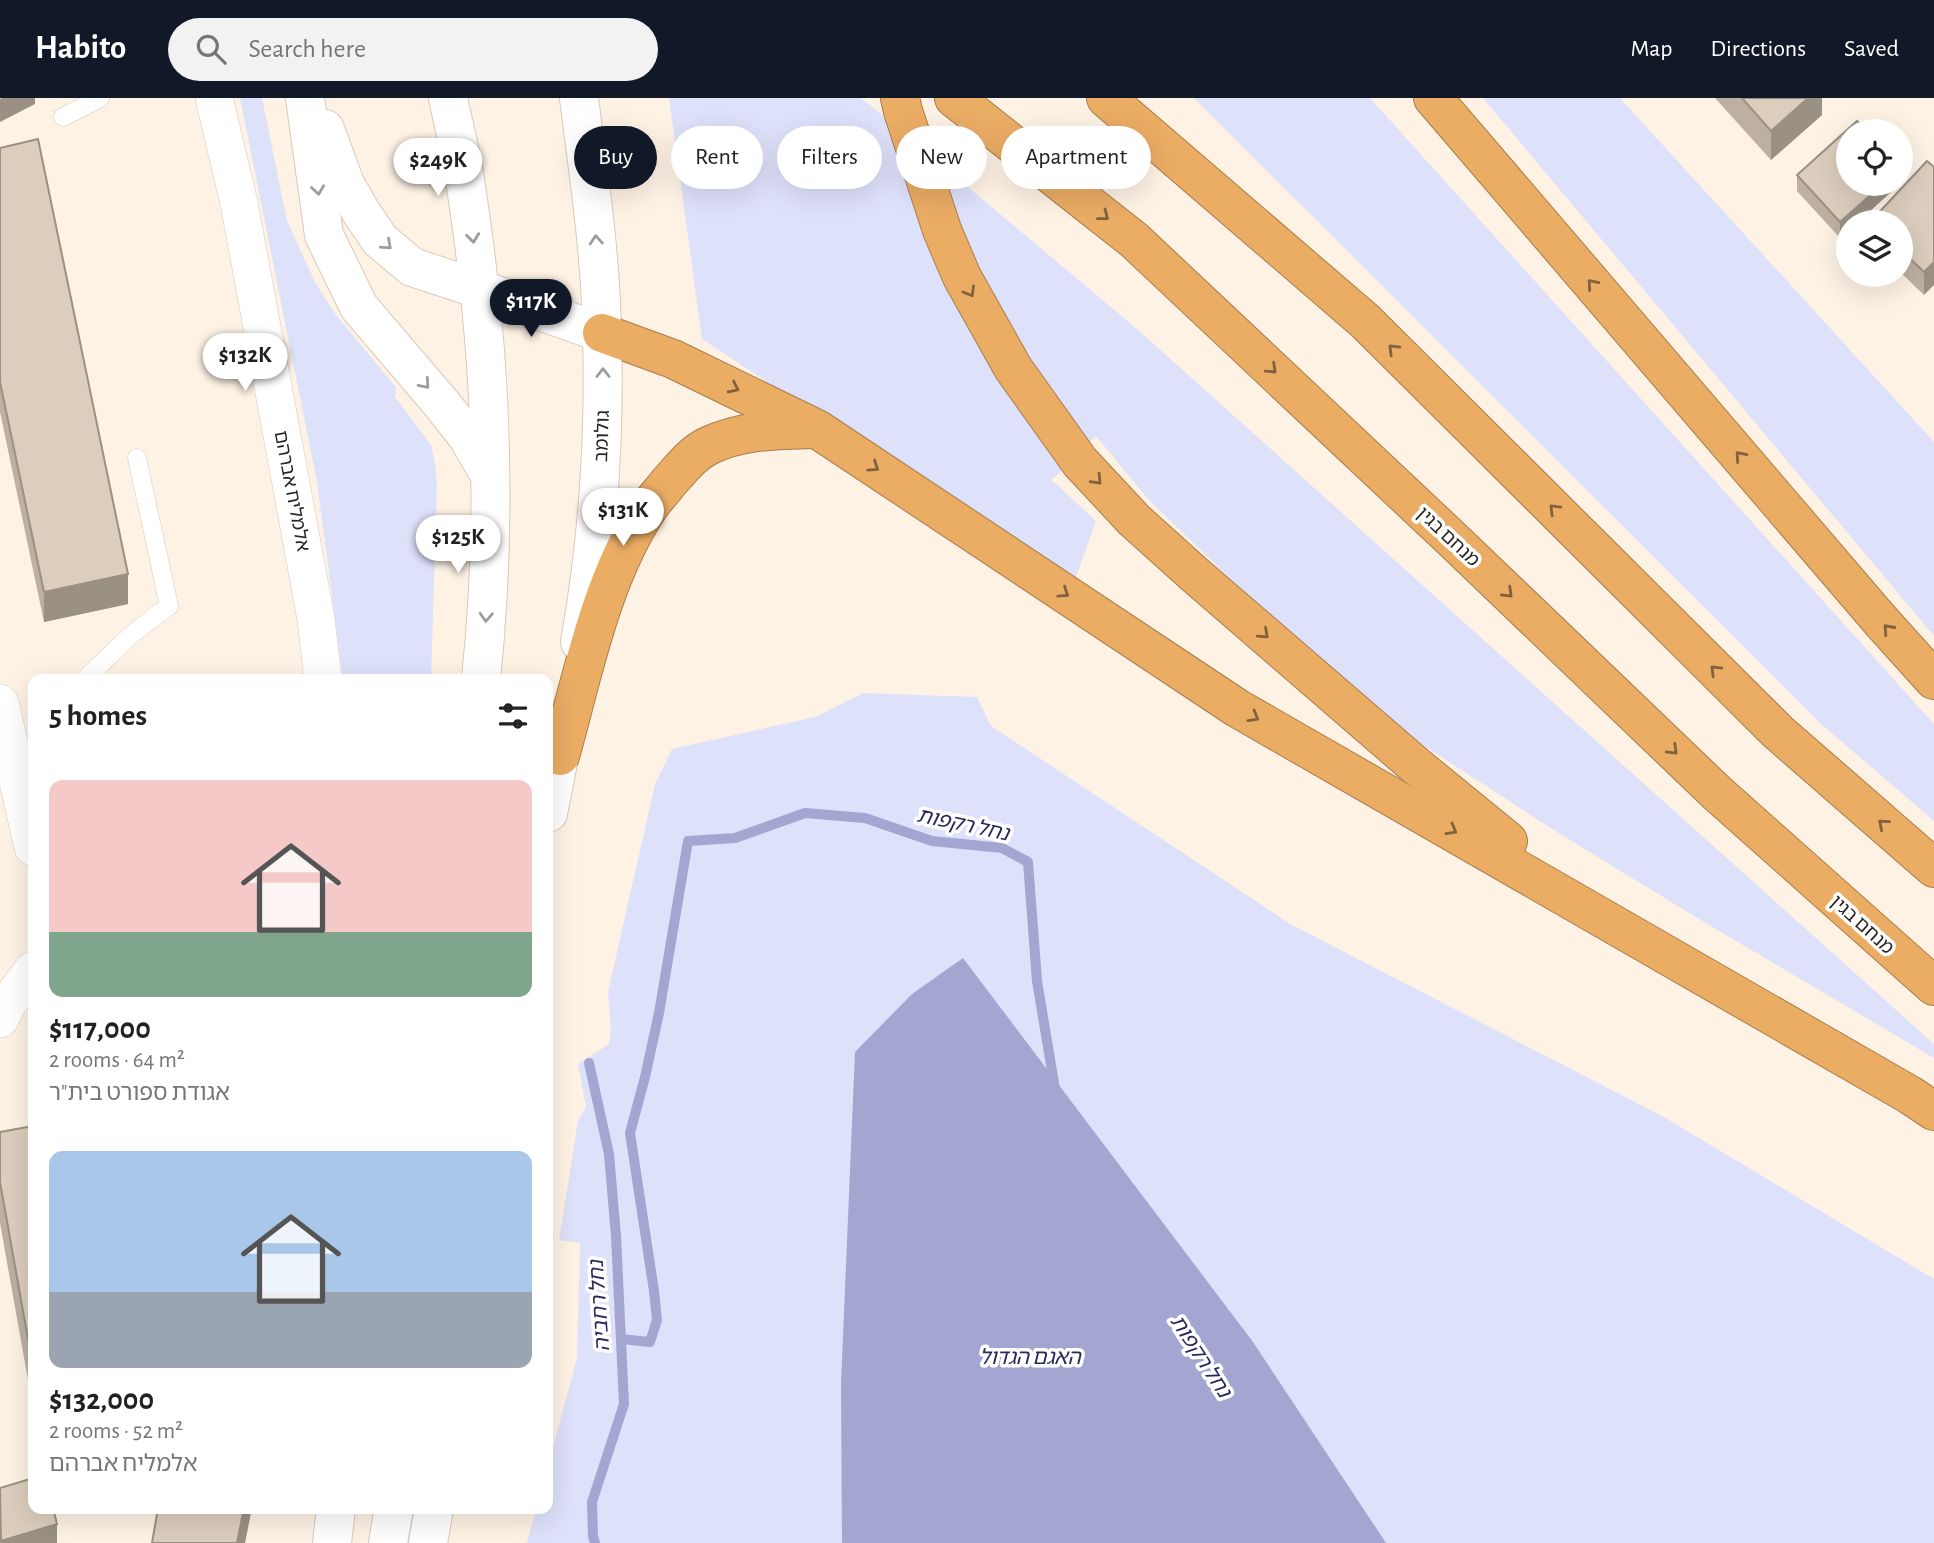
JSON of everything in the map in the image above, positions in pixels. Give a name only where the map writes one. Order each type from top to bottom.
[{"type":"highway","points":[[900,98],[942,230],[962,277],[1013,368],[1080,462],[1134,520],[1404,757],[1597,914]]},
{"type":"highway","name":"מנחם בגין","points":[[954,98],[1134,240],[1717,793],[1934,986]]},
{"type":"highway","points":[[1433,98],[1934,680]]},
{"type":"highway","points":[[1109,100],[1365,321],[1777,732],[1934,869]]},
{"type":"highway","points":[[602,333],[673,359],[817,429],[1237,708],[1934,1111]]},
{"type":"highway","points":[[560,756],[595,629],[621,560],[649,506],[686,462],[706,447],[737,435],[771,429],[817,429]]},
{"type":"main road","points":[[305,98],[324,234],[359,307],[442,403],[467,436],[490,475]]},
{"type":"main road","points":[[313,98],[345,184],[380,240],[412,267],[602,333]]},
{"type":"main road","points":[[449,98],[466,185],[479,289],[490,475],[489,559],[481,674]]},
{"type":"main road","name":"גולומב","points":[[553,789],[581,636],[595,530],[601,446],[602,333],[594,214],[579,98]]},
{"type":"main road","points":[[332,1543],[336,1514]]},
{"type":"main road","points":[[388,1543],[393,1514]]},
{"type":"main road","points":[[428,1543],[433,1514]]},
{"type":"street","name":"אלמליח אברהם","points":[[214,98],[239,203],[316,618],[322,674]]},
{"type":"street","points":[[0,703],[22,767],[28,811]]},
{"type":"street","points":[[0,1020],[8,1003],[28,977]]},
{"type":"street","points":[[0,1020],[28,1004]]},
{"type":"lane","points":[[63,117],[100,98]]},
{"type":"lane","points":[[90,674],[132,634],[169,606],[137,458]]},
{"type":"shaded area","points":[[240,98],[262,98],[287,221],[316,284],[336,315],[396,387],[395,397],[431,445],[437,484],[431,674],[342,674],[317,482]]},
{"type":"shaded area","points":[[669,98],[861,98],[896,127],[896,189],[970,189],[1137,329],[1934,1044],[1934,1058],[1552,829],[1357,702],[1148,499],[1096,436],[1052,480],[1096,521],[1073,585],[702,339],[681,189],[763,189],[763,126],[673,126]]},
{"type":"shaded area","points":[[1194,98],[1370,98],[1934,724],[1934,821],[1821,724]]},
{"type":"shaded area","points":[[1483,98],[1620,98],[1934,442],[1934,636]]},
{"type":"shaded area","points":[[863,693],[977,697],[991,726],[1292,925],[1662,1116],[1934,1279],[1934,1543],[527,1543],[535,1514],[553,1514],[553,1447],[577,1358],[580,1243],[559,1240],[578,1121],[586,1107],[578,1064],[609,1044],[611,1030],[608,992],[655,784],[672,749],[815,717]]},
{"type":"water","name":"האגם הגדול","points":[[963,958],[1253,1342],[1386,1543],[842,1543],[841,1384],[855,1052],[912,994]]},
{"type":"building","points":[[1742,98],[1808,98],[1771,131]]},
{"type":"building","points":[[38,139],[128,574],[44,592],[0,382],[0,148]]},
{"type":"building","points":[[1836,140],[1836,196],[1869,196],[1854,210],[1836,210],[1836,218],[1797,175]]},
{"type":"building","points":[[1927,161],[1934,167],[1934,262],[1924,272],[1913,261],[1913,210],[1881,210],[1894,196],[1913,196],[1913,176]]},
{"type":"building","points":[[28,1127],[28,1339],[0,1182],[0,1132]]},
{"type":"building","points":[[28,1480],[28,1514],[54,1514],[57,1524],[1,1541],[0,1488]]},
{"type":"building","points":[[157,1514],[243,1514],[237,1543],[152,1543]]},
{"type":"waterway","name":"נחל רקפות","points":[[621,1339],[650,1342],[657,1320],[630,1133],[659,1013],[688,841],[735,838],[805,813],[865,818],[932,841],[1002,848],[1028,862],[1037,981],[1055,1089]]},
{"type":"waterway","name":"נחל רחביה","points":[[589,1063],[609,1154],[624,1404],[592,1502],[595,1543]]}]
